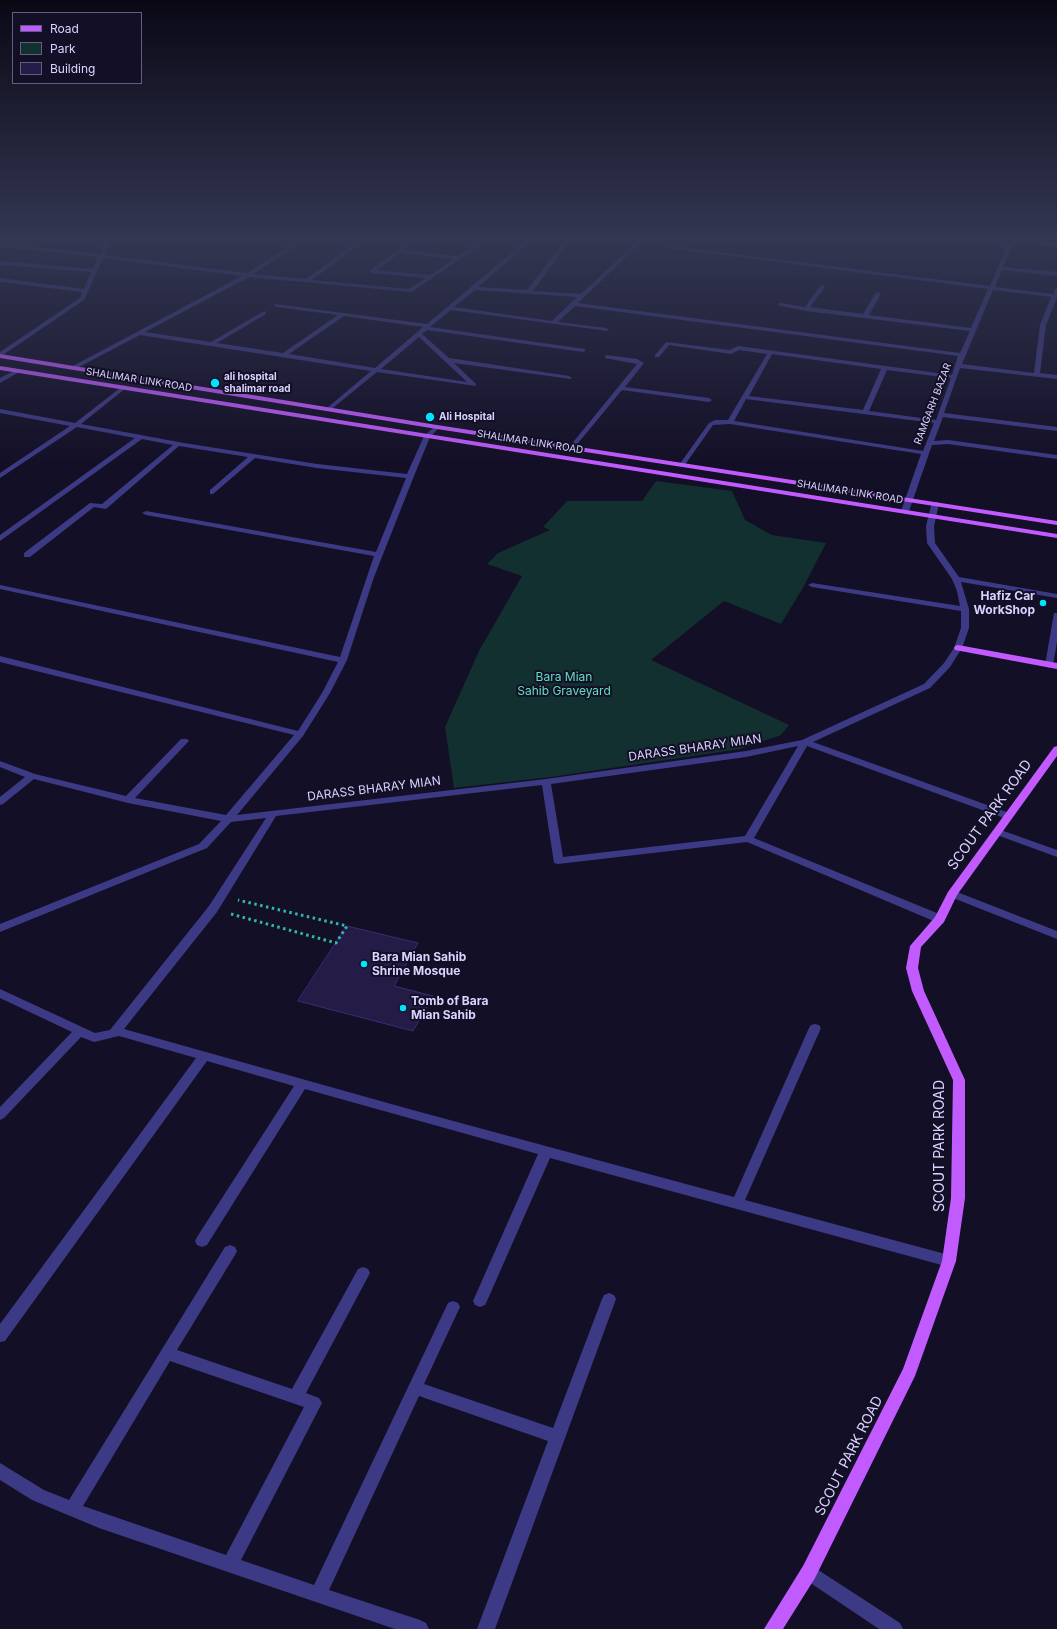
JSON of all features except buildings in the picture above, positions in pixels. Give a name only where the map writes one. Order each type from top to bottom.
[{"type":"main road","name":"SHALIMAR LINK ROAD","points":[[0,355],[437,427],[1057,523]]},
{"type":"main road","name":"SHALIMAR LINK ROAD","points":[[0,368],[933,515],[1057,536]]},
{"type":"main road","points":[[958,648],[1053,666]]},
{"type":"main road","name":"SCOUT PARK ROAD","points":[[773,1629],[809,1572],[910,1371],[949,1262],[958,1198],[959,1080],[918,991],[912,968],[916,946],[940,919],[952,894],[998,832],[1008,816],[1055,755]]},
{"type":"street","points":[[0,355],[59,315]]},
{"type":"street","points":[[75,367],[173,315]]},
{"type":"street","points":[[212,344],[261,315]]},
{"type":"street","points":[[283,356],[342,315]]},
{"type":"street","points":[[350,315],[583,350]]},
{"type":"street","points":[[329,409],[441,315]]},
{"type":"street","points":[[501,315],[606,330]]},
{"type":"street","points":[[553,322],[561,315]]},
{"type":"street","points":[[658,315],[962,355]]},
{"type":"street","points":[[857,315],[974,330]]},
{"type":"street","name":"RAMGARH BAZAR","points":[[905,511],[962,355],[981,315]]},
{"type":"street","points":[[1037,375],[1043,325],[1047,315]]},
{"type":"street","points":[[139,333],[474,385],[419,334]]},
{"type":"street","points":[[657,356],[668,343],[731,352],[736,348],[955,377]]},
{"type":"street","points":[[730,422],[770,353]]},
{"type":"street","points":[[572,447],[641,361],[608,357]]},
{"type":"street","points":[[447,360],[570,378]]},
{"type":"street","points":[[959,366],[1057,377]]},
{"type":"street","points":[[865,412],[885,368]]},
{"type":"street","points":[[0,382],[18,370]]},
{"type":"street","points":[[0,476],[76,425],[124,387]]},
{"type":"street","points":[[619,388],[708,400]]},
{"type":"street","points":[[745,397],[938,422]]},
{"type":"street","points":[[0,411],[178,444],[317,466],[410,476]]},
{"type":"street","points":[[0,421],[12,413]]},
{"type":"street","points":[[941,415],[1057,429]]},
{"type":"street","points":[[682,465],[711,424],[715,422],[730,422],[925,453]]},
{"type":"street","points":[[0,928],[203,846],[228,819],[300,734],[326,693],[343,660],[370,577],[410,476],[427,436],[437,427]]},
{"type":"street","points":[[0,539],[4,533],[141,437]]},
{"type":"street","points":[[929,443],[948,442],[1057,458]]},
{"type":"street","points":[[26,555],[93,505],[103,507],[178,444]]},
{"type":"street","points":[[213,492],[254,456]]},
{"type":"street","name":"DARASS BHARAY MIAN","points":[[0,764],[32,776],[128,800],[228,819],[253,817],[341,804],[397,800],[451,792],[546,782],[746,754],[805,742],[927,686],[947,665],[958,648],[965,628],[965,609],[961,591],[956,579],[931,544],[930,526],[935,504]]},
{"type":"street","points":[[146,513],[379,556]]},
{"type":"street","points":[[956,579],[1057,596]]},
{"type":"street","points":[[812,585],[965,609]]},
{"type":"street","points":[[0,587],[343,660]]},
{"type":"street","points":[[1053,666],[1057,615]]},
{"type":"street","points":[[0,659],[300,734]]},
{"type":"street","points":[[128,800],[184,741]]},
{"type":"street","points":[[748,839],[805,742],[1008,816]]},
{"type":"street","points":[[0,802],[32,776]]},
{"type":"street","points":[[546,782],[558,861],[748,839],[940,919]]},
{"type":"street","points":[[0,993],[94,1038],[114,1034],[213,909],[273,814]]},
{"type":"street","points":[[998,832],[1057,854]]},
{"type":"street","points":[[952,894],[1057,935]]},
{"type":"street","points":[[737,1204],[815,1028]]},
{"type":"street","points":[[0,1115],[80,1031]]},
{"type":"street","points":[[116,1031],[546,1152],[949,1262]]},
{"type":"street","points":[[0,1336],[204,1056]]},
{"type":"street","points":[[202,1241],[302,1084]]},
{"type":"street","points":[[480,1301],[546,1152]]},
{"type":"street","points":[[72,1509],[230,1251]]},
{"type":"street","points":[[296,1397],[363,1273]]},
{"type":"street","points":[[486,1629],[609,1299]]},
{"type":"street","points":[[318,1594],[453,1307]]},
{"type":"street","points":[[168,1354],[314,1403],[230,1564]]},
{"type":"street","points":[[415,1388],[557,1437]]},
{"type":"street","points":[[0,1471],[38,1495],[99,1520],[420,1629]]},
{"type":"street","points":[[809,1572],[894,1629]]},
{"type":"path","points":[[213,909],[336,943],[347,926],[222,896]]},
{"type":"green space","name":"Bara Mian Sahib Graveyard","points":[[656,481],[732,491],[745,520],[772,535],[826,543],[804,586],[781,624],[724,601],[651,660],[789,725],[781,735],[740,749],[551,777],[454,788],[445,727],[479,651],[522,576],[487,564],[498,553],[550,530],[543,527],[567,501],[642,501]]},
{"type":"place","name":"ali hospital shalimar road","points":[[215,383]]},
{"type":"place","name":"Ali Hospital","points":[[430,417]]},
{"type":"place","name":"Hafiz Car WorkShop","points":[[1043,603]]},
{"type":"place","name":"Bara Mian Sahib Shrine Mosque","points":[[364,964]]},
{"type":"place","name":"Tomb of Bara Mian Sahib","points":[[403,1008]]}]
